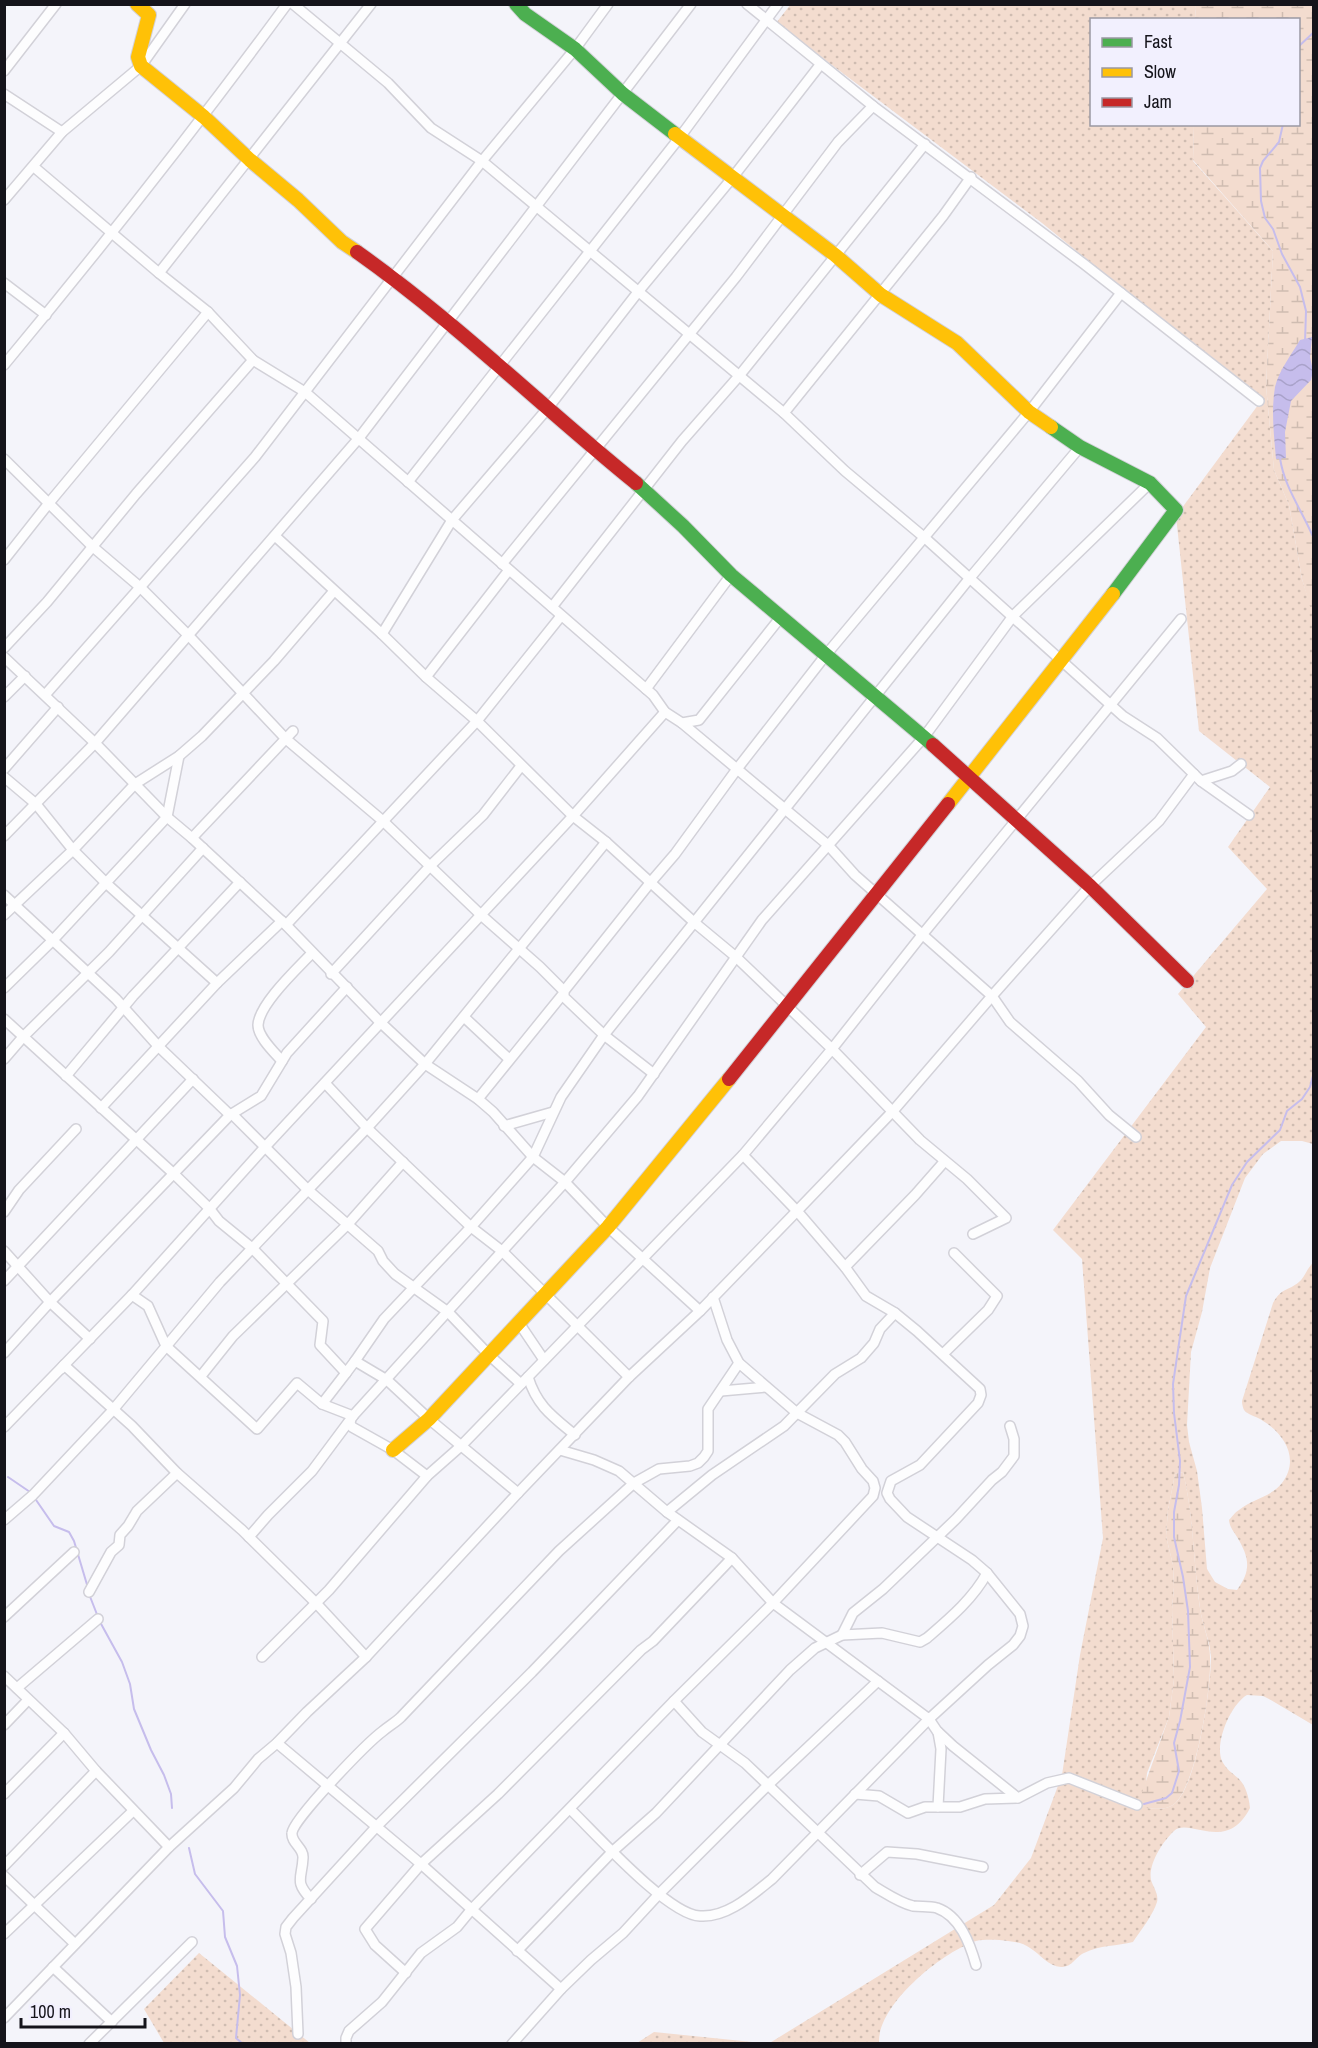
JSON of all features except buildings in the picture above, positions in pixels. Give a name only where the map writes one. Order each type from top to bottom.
[{"type":"street","points":[[4,71],[56,4]]},
{"type":"street","points":[[137,4],[149,15],[138,57],[141,66],[204,117],[342,242],[393,278],[447,321],[644,490],[731,575],[924,737],[1090,886],[1187,981]]},
{"type":"street","points":[[4,200],[62,132],[141,66],[185,4]]},
{"type":"street","points":[[4,365],[113,233],[204,117],[287,4]]},
{"type":"street","points":[[293,4],[388,83],[431,128],[482,162],[784,413],[845,471],[925,538],[1111,706],[1157,738],[1198,778],[1249,815]]},
{"type":"street","points":[[159,273],[371,4]]},
{"type":"street","points":[[393,1450],[429,1419],[519,1323],[608,1227],[667,1157],[1061,662],[1176,510],[1150,483],[1080,447],[1029,412],[957,343],[880,294],[835,255],[623,94],[575,49],[525,14],[516,4]]},
{"type":"street","points":[[45,694],[255,457],[482,162],[575,49],[608,4]]},
{"type":"street","points":[[4,836],[95,743],[359,438],[691,4]]},
{"type":"street","points":[[747,4],[873,106],[970,177],[1259,401]]},
{"type":"street","points":[[408,482],[680,137],[778,4]]},
{"type":"street","points":[[382,634],[452,520],[548,408],[638,292],[733,177],[820,64]]},
{"type":"street","points":[[4,94],[62,132]]},
{"type":"street","points":[[426,677],[505,567],[596,450],[783,216],[838,142],[873,106]]},
{"type":"street","points":[[552,607],[682,441],[739,376],[925,144]]},
{"type":"street","points":[[34,167],[208,312],[253,360],[305,392],[359,438],[653,695],[665,712],[682,723],[828,845],[855,875],[992,996],[1010,1022],[1078,1081],[1109,1115],[1136,1137]]},
{"type":"street","points":[[784,413],[954,203],[970,177]]},
{"type":"street","points":[[4,282],[46,315]]},
{"type":"street","points":[[478,1099],[675,854],[737,769],[825,656],[1029,412],[1121,293]]},
{"type":"street","points":[[4,560],[49,502],[208,312]]},
{"type":"street","points":[[4,648],[47,602],[136,494],[253,360]]},
{"type":"street","points":[[322,1404],[384,1319],[471,1227],[533,1156],[561,1097],[604,1035],[969,579],[1080,447]]},
{"type":"street","points":[[5,459],[93,547],[140,587],[286,739],[383,821],[481,915],[519,948],[604,1035],[654,1074]]},
{"type":"street","points":[[249,1537],[312,1471],[353,1416],[565,1182],[638,1096],[762,920],[924,737],[1013,616],[1150,483]]},
{"type":"street","points":[[274,536],[426,677],[477,721],[573,816],[606,842],[736,957],[832,1049],[920,1140],[967,1179],[1006,1218],[974,1234]]},
{"type":"street","points":[[646,689],[731,575]]},
{"type":"street","points":[[4,915],[73,850],[135,784],[179,756],[202,736],[274,661],[334,591]]},
{"type":"street","points":[[101,1108],[217,983],[284,923],[477,721],[561,616]]},
{"type":"street","points":[[682,723],[699,720],[780,618]]},
{"type":"street","points":[[262,1657],[316,1603],[427,1476],[461,1446],[743,1155],[832,1049],[922,935],[1181,619]]},
{"type":"street","points":[[4,657],[95,743],[167,817],[284,923],[380,1022],[425,1064],[478,1099],[493,1112],[533,1156],[565,1182],[608,1227],[700,1311]]},
{"type":"street","points":[[4,697],[25,676]]},
{"type":"street","points":[[4,769],[58,707]]},
{"type":"street","points":[[4,1427],[132,1295],[380,1022],[573,816],[665,712]]},
{"type":"street","points":[[192,838],[293,731]]},
{"type":"street","points":[[4,988],[107,884],[167,817],[179,756]]},
{"type":"street","points":[[4,2018],[169,1847],[234,1788],[258,1759],[366,1657],[518,1492],[629,1377],[700,1311],[797,1211],[893,1110],[1090,886],[1159,821],[1198,778],[1232,771],[1241,764]]},
{"type":"street","points":[[331,974],[430,866],[483,815],[521,766]]},
{"type":"street","points":[[4,777],[36,804],[73,850],[107,884],[217,983]]},
{"type":"street","points":[[4,1520],[33,1495],[112,1411],[220,1282],[425,1064],[606,842]]},
{"type":"street","points":[[4,1059],[88,973],[203,848]]},
{"type":"street","points":[[66,1076],[123,1008],[240,882]]},
{"type":"street","points":[[4,896],[88,973],[159,1047],[308,1190],[378,1251],[383,1262],[395,1274],[448,1312],[489,1355],[524,1380],[540,1406],[574,1435]]},
{"type":"street","points":[[282,1061],[261,1034],[258,1024],[266,1006],[281,984],[312,953]]},
{"type":"street","points":[[4,1353],[231,1114],[261,1096],[282,1061],[347,987]]},
{"type":"street","points":[[464,1017],[509,1059]]},
{"type":"street","points":[[4,1019],[136,1142],[174,1174],[219,1221],[252,1248],[288,1283],[323,1321],[320,1345],[346,1373]]},
{"type":"street","points":[[4,1281],[193,1079]]},
{"type":"street","points":[[325,1083],[367,1128],[471,1227],[502,1251],[629,1377]]},
{"type":"street","points":[[504,1126],[553,1112]]},
{"type":"street","points":[[4,1212],[19,1190],[76,1129]]},
{"type":"street","points":[[743,1155],[797,1211],[845,1267],[866,1296],[895,1313],[980,1389],[981,1395],[978,1403],[920,1465],[891,1481],[888,1491],[866,1505]]},
{"type":"street","points":[[201,1376],[233,1336],[348,1224],[403,1162]]},
{"type":"street","points":[[845,1267],[944,1162]]},
{"type":"street","points":[[4,1251],[50,1302],[90,1339]]},
{"type":"street","points":[[943,1354],[988,1310],[997,1296],[954,1252]]},
{"type":"street","points":[[132,1295],[148,1306],[166,1346],[257,1429],[297,1383],[322,1404],[353,1416]]},
{"type":"street","points":[[570,1809],[659,1894],[689,1914],[701,1917],[731,1909],[750,1898],[772,1879],[929,1719],[1013,1645],[1020,1636],[1023,1626],[1020,1614],[987,1573],[972,1560],[907,1517],[888,1491],[873,1481],[838,1435],[797,1413],[739,1363],[727,1340],[713,1297]]},
{"type":"street","points":[[667,1512],[712,1475],[784,1426],[835,1374],[861,1358],[874,1343],[880,1329],[895,1313]]},
{"type":"street","points":[[519,1323],[544,1360]]},
{"type":"street","points":[[355,1361],[387,1380],[429,1419],[518,1492]]},
{"type":"street","points":[[312,1899],[299,1881],[303,1857],[292,1838],[292,1831],[303,1812],[383,1730],[401,1717],[559,1551],[634,1483],[659,1469],[690,1466],[698,1463],[704,1457],[708,1451],[708,1409],[739,1363]]},
{"type":"street","points":[[64,1365],[112,1411],[132,1426],[177,1473],[249,1537],[316,1603],[366,1657]]},
{"type":"street","points":[[4,1435],[64,1365]]},
{"type":"street","points":[[721,1390],[766,1387]]},
{"type":"street","points":[[353,1416],[350,1423],[352,1427],[393,1450],[427,1476]]},
{"type":"street","points":[[842,1635],[854,1613],[937,1538],[1002,1472],[1014,1456],[1014,1439],[1010,1426]]},
{"type":"street","points":[[561,1450],[606,1464],[634,1483],[667,1512],[732,1558],[773,1603],[929,1719],[952,1746],[1017,1798]]},
{"type":"street","points":[[89,1592],[111,1552],[119,1545],[120,1535],[137,1511],[177,1473]]},
{"type":"street","points":[[346,2043],[349,2031],[382,2002],[421,1953],[457,1927],[866,1505],[873,1496],[873,1481]]},
{"type":"street","points":[[298,2034],[296,1987],[291,1953],[285,1934],[286,1927],[377,1826],[532,1672],[678,1520]]},
{"type":"street","points":[[4,1617],[74,1552]]},
{"type":"street","points":[[406,1973],[375,1945],[365,1929],[421,1864],[498,1794],[641,1650],[653,1641],[732,1558]]},
{"type":"street","points":[[517,1951],[613,1851],[656,1813],[790,1670],[815,1648],[842,1635],[882,1633],[920,1642],[966,1603],[979,1589],[987,1573]]},
{"type":"street","points":[[17,1688],[98,1619]]},
{"type":"street","points":[[4,1676],[64,1733],[96,1771],[169,1847]]},
{"type":"street","points":[[512,2043],[561,1989],[623,1934],[659,1894],[768,1785],[878,1681]]},
{"type":"street","points":[[4,1725],[28,1700]]},
{"type":"street","points":[[674,1701],[702,1732],[745,1763],[875,1887],[913,1906],[935,1907],[951,1918],[968,1939],[976,1965]]},
{"type":"street","points":[[937,1731],[941,1749],[938,1807]]},
{"type":"street","points":[[4,1794],[64,1733]]},
{"type":"street","points":[[277,1743],[421,1864],[561,1989]]},
{"type":"street","points":[[4,1866],[96,1771]]},
{"type":"street","points":[[855,1794],[879,1796],[906,1812],[925,1807],[960,1807],[985,1800],[1017,1798],[1047,1783],[1069,1778],[1137,1805]]},
{"type":"street","points":[[4,1934],[133,1810]]},
{"type":"street","points":[[860,1875],[887,1852],[916,1854],[983,1867]]},
{"type":"street","points":[[4,1876],[75,1944]]},
{"type":"street","points":[[89,2043],[192,1942]]},
{"type":"street","points":[[53,1967],[112,2022]]},
{"type":"green space","points":[[791,4],[1196,5],[1195,18],[1090,18],[1090,126],[1194,126],[1193,161],[1273,251],[1266,386],[1274,470],[1289,505],[1302,579],[1314,617],[1313,1144],[1302,1141],[1281,1141],[1263,1154],[1245,1178],[1210,1268],[1202,1312],[1191,1352],[1187,1425],[1197,1471],[1207,1569],[1215,1582],[1228,1589],[1237,1590],[1245,1576],[1247,1564],[1244,1551],[1229,1520],[1244,1506],[1278,1488],[1290,1464],[1287,1446],[1282,1438],[1268,1424],[1246,1412],[1242,1401],[1273,1303],[1282,1292],[1301,1280],[1313,1263],[1313,1725],[1263,1696],[1247,1695],[1235,1707],[1222,1735],[1220,1753],[1225,1766],[1243,1784],[1250,1808],[1241,1822],[1231,1829],[1220,1832],[1181,1828],[1170,1835],[1157,1853],[1152,1867],[1151,1880],[1157,1893],[1157,1902],[1133,1942],[1090,1950],[1071,1964],[1061,1967],[1052,1964],[1028,1946],[1020,1943],[997,1940],[976,1941],[946,1956],[914,1982],[889,2013],[881,2028],[879,2043],[768,2044],[994,1905],[1031,1858],[1062,1775],[1080,1655],[1103,1538],[1082,1259],[1053,1230],[1206,1027],[1178,994],[1267,889],[1228,847],[1270,787],[1199,731],[1176,516],[1261,401],[1042,223],[776,23]],"holes":[[[1183,1472],[1200,1608],[1211,1657],[1201,1736],[1196,1759],[1182,1795],[1170,1807],[1143,1808],[1147,1773],[1169,1717],[1174,1679],[1173,1565],[1166,1536],[1175,1474]]]},
{"type":"green space","points":[[1196,5],[1313,5],[1313,617],[1302,579],[1289,505],[1274,470],[1266,386],[1273,251],[1193,160],[1194,126],[1300,126],[1300,18],[1195,18]]},
{"type":"green space","points":[[1183,1472],[1189,1505],[1200,1608],[1210,1651],[1208,1690],[1201,1736],[1189,1779],[1181,1795],[1170,1807],[1143,1808],[1140,1807],[1141,1795],[1169,1717],[1174,1679],[1173,1565],[1166,1536],[1175,1474]]},
{"type":"green space","points":[[199,1953],[310,2043],[164,2043],[144,2009]]},
{"type":"green space","points":[[654,2032],[762,2043],[637,2043]]},
{"type":"water","points":[[1312,337],[1311,380],[1291,401],[1285,432],[1286,458],[1276,459],[1273,414],[1275,387],[1283,368],[1300,340]]},
{"type":"waterway","points":[[1300,45],[1314,32]]},
{"type":"waterway","points":[[1283,126],[1279,142],[1260,168],[1261,201],[1265,218],[1273,229],[1282,254],[1300,287],[1306,311],[1305,342]]},
{"type":"waterway","points":[[1280,458],[1290,489],[1314,539]]},
{"type":"waterway","points":[[1144,1804],[1166,1798],[1172,1793],[1179,1771],[1174,1743],[1190,1667],[1188,1611],[1174,1537],[1174,1512],[1179,1485],[1180,1461],[1173,1384],[1186,1296],[1232,1185],[1247,1162],[1280,1130],[1287,1111],[1302,1099],[1310,1087],[1314,1072]]},
{"type":"waterway","points":[[8,1477],[30,1492]]},
{"type":"waterway","points":[[34,1497],[54,1526],[69,1532],[74,1541],[88,1588]]},
{"type":"waterway","points":[[89,1594],[98,1617]]},
{"type":"waterway","points":[[100,1622],[122,1662],[130,1684],[134,1709],[164,1775],[171,1794],[172,1808]]},
{"type":"waterway","points":[[189,1848],[195,1874],[223,1911],[225,1937],[237,1966],[240,1995],[236,2038],[243,2044]]},
{"type":"traffic: fast","points":[[516,4],[525,14],[575,49],[623,94],[675,134]]},
{"type":"traffic: fast","points":[[1051,427],[1080,447],[1150,483],[1176,510],[1113,594]]},
{"type":"traffic: fast","points":[[636,483],[683,526],[731,575],[933,745]]},
{"type":"traffic: slow","points":[[137,4],[149,15],[138,57],[141,66],[204,117],[342,242],[357,252]]},
{"type":"traffic: slow","points":[[675,134],[835,255],[881,295],[957,343],[1029,412],[1051,427]]},
{"type":"traffic: slow","points":[[948,804],[1113,594]]},
{"type":"traffic: slow","points":[[393,1450],[429,1419],[608,1227],[729,1079]]},
{"type":"traffic: jam","points":[[357,252],[429,307],[636,483]]},
{"type":"traffic: jam","points":[[933,745],[1090,886],[1187,981]]},
{"type":"traffic: jam","points":[[729,1079],[948,804]]}]
